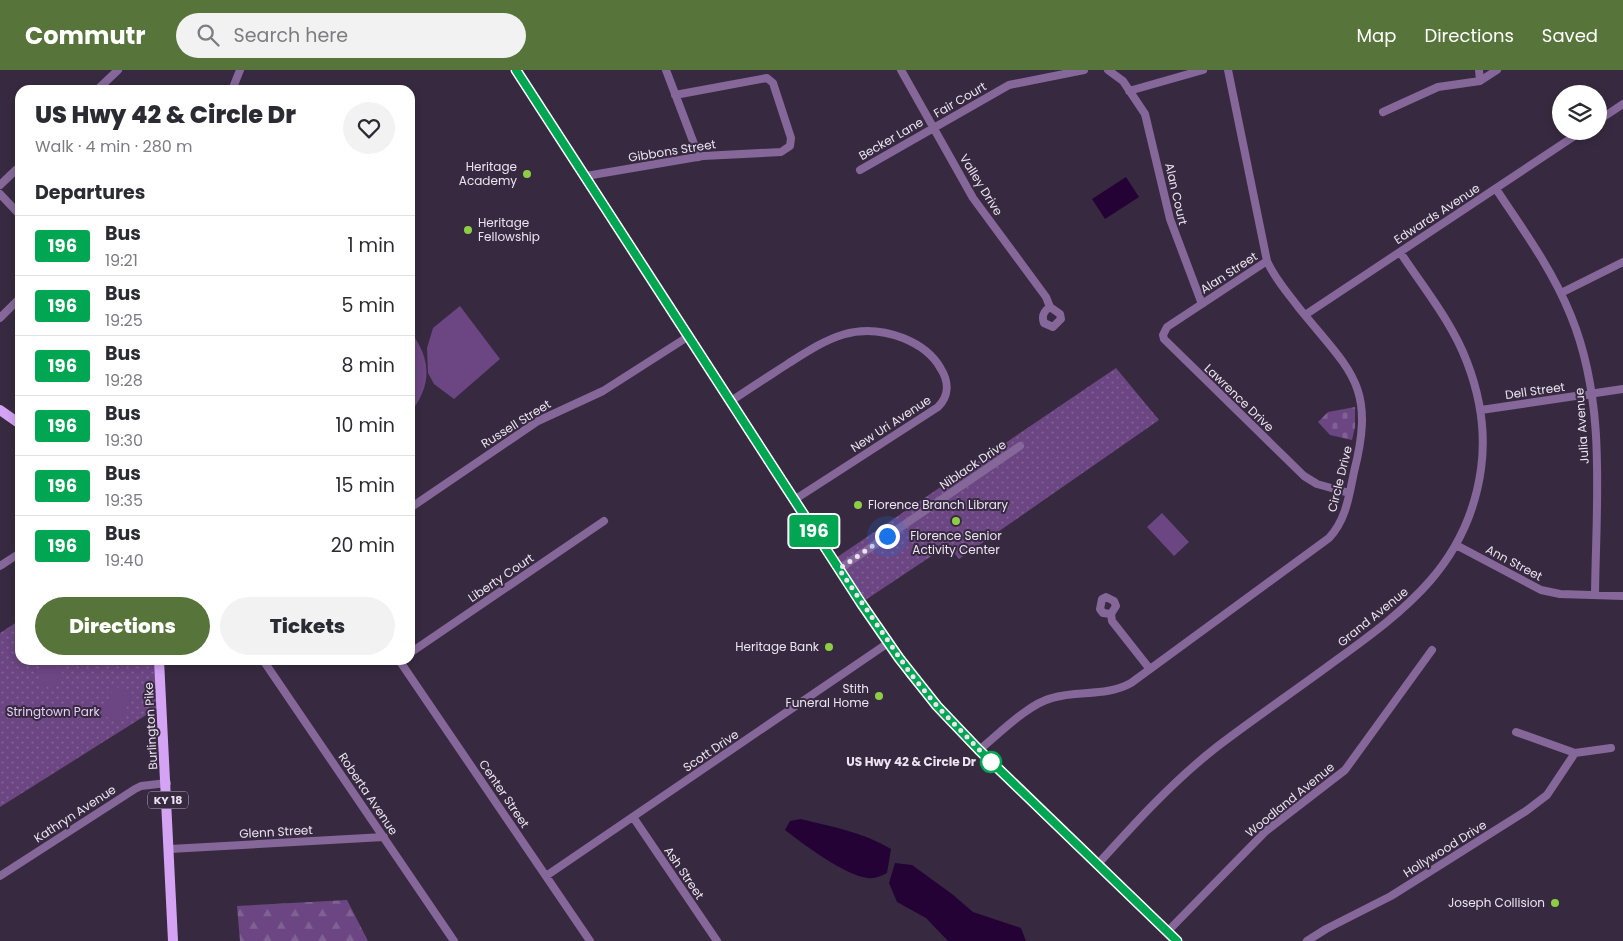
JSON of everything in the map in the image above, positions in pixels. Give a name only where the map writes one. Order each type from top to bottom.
[{"type":"main road","points":[[516,70],[888,643],[937,706],[979,750],[1177,941]]},
{"type":"main road","points":[[0,410],[15,420]]},
{"type":"main road","name":"Burlington Pike","points":[[159,665],[167,783],[173,941]]},
{"type":"street","points":[[102,85],[118,70]]},
{"type":"street","points":[[234,85],[240,70]]},
{"type":"street","points":[[666,70],[699,157]]},
{"type":"street","name":"Valley Drive","points":[[901,70],[973,198],[1046,297],[1050,307]]},
{"type":"street","name":"Fair Court","points":[[934,128],[1010,85],[1084,70]]},
{"type":"street","points":[[1108,70],[1118,76],[1129,91],[1203,70]]},
{"type":"street","name":"Circle Drive","points":[[979,750],[1036,706],[1048,699],[1071,694],[1118,690],[1131,683],[1329,538],[1340,524],[1349,493],[1362,430],[1361,397],[1347,366],[1279,283],[1267,261],[1228,70]]},
{"type":"street","points":[[1479,70],[1480,81]]},
{"type":"street","points":[[1382,112],[1438,87],[1480,81],[1497,70]]},
{"type":"street","name":"Gibbons Street","points":[[586,176],[699,157],[781,152],[790,146],[791,138],[773,83],[767,78],[675,95]]},
{"type":"street","name":"Alan Court","points":[[1129,91],[1148,121],[1170,220],[1202,304]]},
{"type":"street","points":[[1607,115],[1623,104]]},
{"type":"street","name":"Becker Lane","points":[[860,170],[934,128]]},
{"type":"street","name":"Edwards Avenue","points":[[1305,315],[1569,140]]},
{"type":"street","points":[[0,185],[15,171]]},
{"type":"street","name":"Julia Avenue","points":[[1496,189],[1561,293],[1580,342],[1592,394],[1596,448],[1596,595]]},
{"type":"street","points":[[0,194],[15,210]]},
{"type":"street","name":"Grand Avenue","points":[[1097,865],[1158,799],[1198,762],[1404,610],[1435,577],[1456,545],[1470,515],[1479,479],[1482,446],[1480,410],[1472,375],[1458,342],[1400,252]]},
{"type":"street","name":"Alan Street","points":[[1202,304],[1267,261]]},
{"type":"street","points":[[1561,293],[1623,262]]},
{"type":"street","points":[[0,318],[15,303]]},
{"type":"street","name":"Lawrence Drive","points":[[1202,304],[1167,327],[1163,335],[1166,343],[1304,476],[1317,484],[1349,493]]},
{"type":"street","name":"New Uri Avenue","points":[[731,401],[822,342],[856,331],[881,332],[906,339],[926,352],[940,368],[946,378],[947,388],[944,399],[938,407],[794,500]]},
{"type":"street","name":"Russell Street","points":[[415,505],[538,421],[603,392],[689,336]]},
{"type":"street","name":"Dell Street","points":[[1480,410],[1623,389]]},
{"type":"street","name":"Niblack Drive","points":[[839,569],[1020,446]]},
{"type":"street","name":"Liberty Court","points":[[415,650],[604,522]]},
{"type":"street","name":"Ann Street","points":[[1456,545],[1541,590],[1560,594],[1623,596]]},
{"type":"street","points":[[0,566],[15,556]]},
{"type":"street","points":[[1110,614],[1112,621],[1149,668]]},
{"type":"street","name":"Scott Drive","points":[[546,876],[888,643]]},
{"type":"street","name":"Woodland Avenue","points":[[1167,932],[1266,831],[1345,770],[1432,650]]},
{"type":"street","name":"Roberta Avenue","points":[[266,665],[454,941]]},
{"type":"street","name":"Center Street","points":[[402,665],[590,941]]},
{"type":"street","points":[[1516,732],[1575,753],[1611,748]]},
{"type":"street","name":"Hollywood Drive","points":[[1307,941],[1326,929],[1391,896],[1526,812],[1547,795],[1575,753]]},
{"type":"street","name":"Kathryn Avenue","points":[[0,876],[135,788],[167,783]]},
{"type":"street","name":"Ash Street","points":[[633,817],[717,941]]},
{"type":"street","name":"Glenn Street","points":[[170,849],[384,837]]},
{"type":"green space","points":[[460,306],[500,359],[454,399],[434,384],[428,373],[427,348],[433,328]]},
{"type":"green space","points":[[415,338],[422,352],[427,372],[422,393],[415,406]]},
{"type":"green space","points":[[1116,368],[1159,420],[959,559],[948,545],[861,603],[833,560]]},
{"type":"green space","points":[[1355,407],[1355,427],[1352,440],[1330,435],[1318,422],[1328,412]]},
{"type":"green space","points":[[1162,513],[1189,542],[1174,556],[1147,527]]},
{"type":"green space","name":"Stringtown Park","points":[[15,623],[15,665],[159,665],[162,705],[0,807],[0,633]]},
{"type":"green space","points":[[45,665],[65,665],[54,690],[37,682]]},
{"type":"green space","points":[[115,686],[132,695],[119,723],[101,714]]},
{"type":"green space","points":[[347,900],[368,941],[240,941],[237,906]]},
{"type":"shaded area","points":[[1126,177],[1139,197],[1105,219],[1092,199]]},
{"type":"shaded area","points":[[801,819],[859,834],[891,849],[887,873],[868,878],[848,872],[837,866],[785,830],[790,821]]},
{"type":"shaded area","points":[[895,863],[912,865],[973,912],[1021,928],[1026,941],[948,941],[926,918],[897,902],[889,883]]},
{"type":"bus line","name":"196","points":[[516,70],[861,603],[910,673],[937,706],[979,750],[1177,941]]},
{"type":"place","name":"Heritage Academy","points":[[527,174]]},
{"type":"place","name":"Heritage Fellowship","points":[[468,230]]},
{"type":"place","name":"Florence Branch Library","points":[[858,505]]},
{"type":"place","name":"Florence Senior Activity Center","points":[[956,521]]},
{"type":"place","name":"Heritage Bank","points":[[829,647]]},
{"type":"place","name":"Stith Funeral Home","points":[[879,696]]},
{"type":"place","name":"US Hwy 42 & Circle Dr","points":[[991,762]]},
{"type":"place","name":"Joseph Collision","points":[[1555,903]]},
{"type":"route","points":[[887,536],[839,569],[910,673],[937,706],[991,762]]}]
